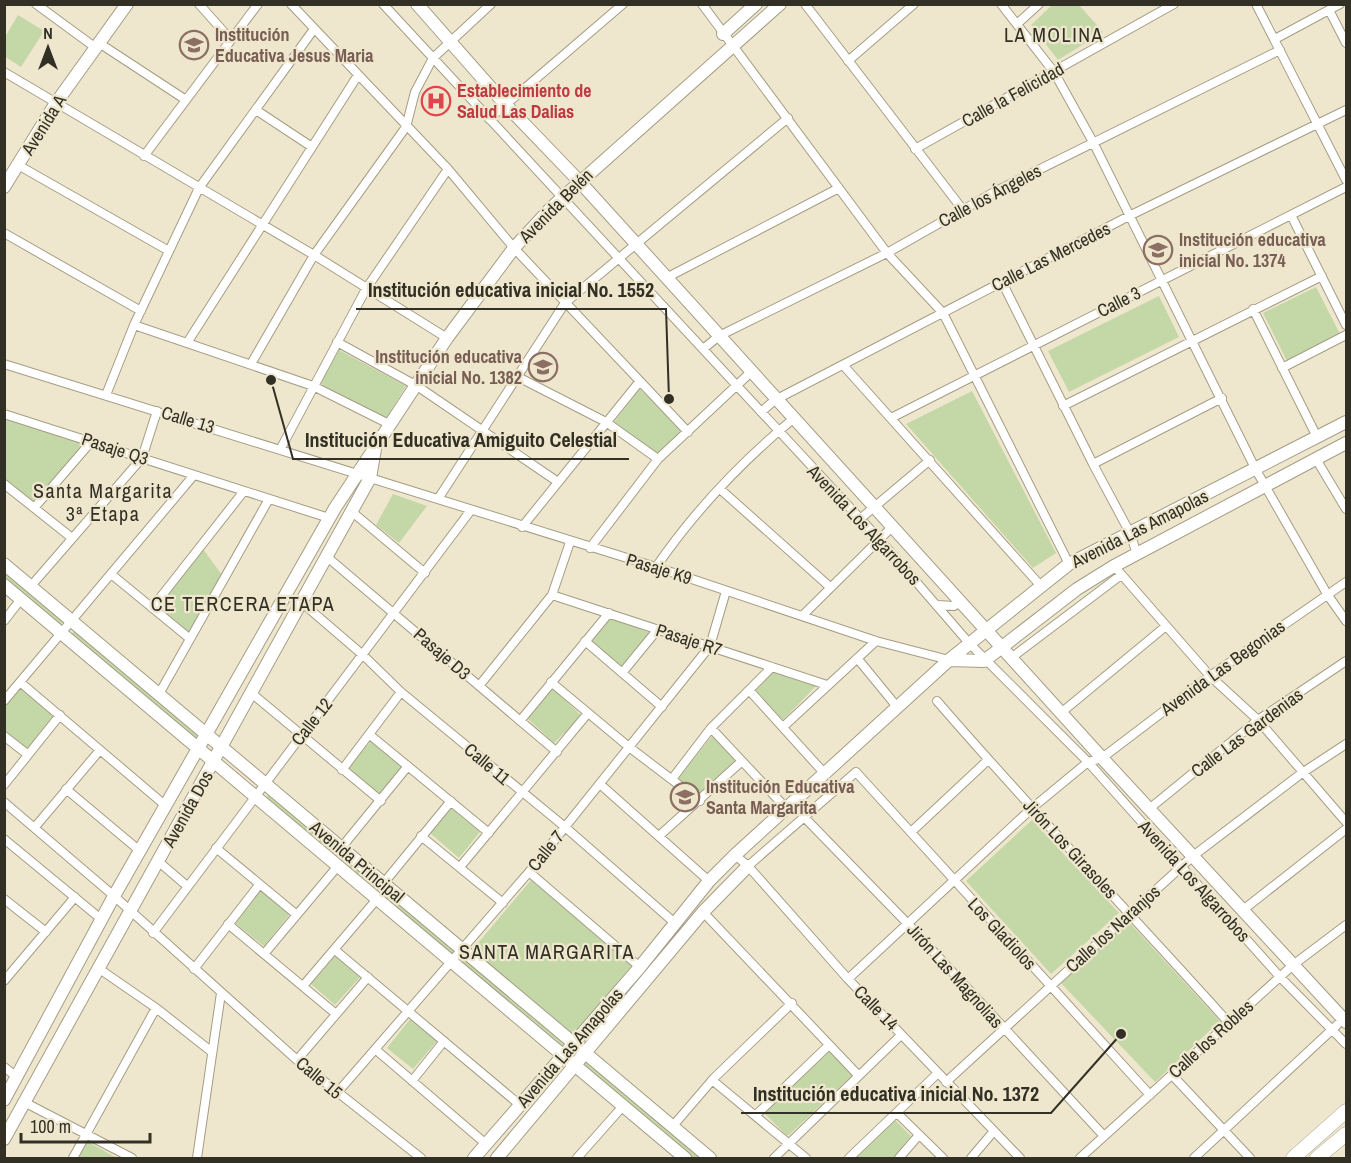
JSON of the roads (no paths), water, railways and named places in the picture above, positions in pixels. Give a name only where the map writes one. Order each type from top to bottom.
[{"type":"main road","points":[[1293,1158],[1347,1111]]},
{"type":"main road","points":[[1317,1158],[1344,1141]]},
{"type":"street","points":[[36,4],[186,100]]},
{"type":"street","name":"Avenida A","points":[[4,187],[56,103],[127,4]]},
{"type":"street","points":[[199,4],[231,40]]},
{"type":"street","points":[[144,156],[258,4]]},
{"type":"street","points":[[291,4],[448,169],[514,248],[688,432]]},
{"type":"street","name":"Avenida Los Algarrobos","points":[[383,4],[561,199],[619,256],[736,386],[880,540],[969,643],[1088,762],[1280,977],[1334,1028],[1347,1044]]},
{"type":"street","name":"Avenida Los Algarrobos","points":[[417,4],[505,104],[580,182],[775,400],[1149,810],[1346,1019]]},
{"type":"street","points":[[251,364],[314,255],[406,127],[415,92],[433,58],[491,4]]},
{"type":"street","points":[[489,119],[623,4]]},
{"type":"street","points":[[702,4],[886,253],[943,313],[1069,564]]},
{"type":"street","points":[[723,34],[756,4]]},
{"type":"street","name":"Avenida Belén","points":[[356,474],[447,338],[514,248],[561,199],[780,4]]},
{"type":"street","points":[[805,4],[963,210]]},
{"type":"street","points":[[848,62],[914,4]]},
{"type":"street","points":[[1002,4],[1054,72],[1131,215],[1256,470],[1327,594],[1347,621]]},
{"type":"street","points":[[1017,24],[1039,4]]},
{"type":"street","name":"Calle la Felicidad","points":[[915,148],[1174,4]]},
{"type":"street","points":[[1256,4],[1347,180]]},
{"type":"street","points":[[1275,39],[1340,4]]},
{"type":"street","points":[[1329,10],[1347,44]]},
{"type":"street","points":[[106,395],[134,325],[199,188],[314,29]]},
{"type":"street","name":"Calle los Ángeles","points":[[703,349],[719,336],[886,253],[1093,142],[1280,50]]},
{"type":"street","points":[[4,72],[261,226],[314,255],[447,338]]},
{"type":"street","points":[[187,343],[358,75]]},
{"type":"street","points":[[256,110],[312,147]]},
{"type":"street","name":"Calle Las Mercedes","points":[[761,412],[775,400],[1131,215],[1347,110]]},
{"type":"street","points":[[438,500],[565,303],[634,243],[788,118]]},
{"type":"street","points":[[18,165],[169,251]]},
{"type":"street","points":[[280,448],[366,289],[448,169]]},
{"type":"street","name":"Calle 3","points":[[891,418],[1347,187]]},
{"type":"street","points":[[666,278],[839,188]]},
{"type":"street","points":[[1291,215],[1347,325]]},
{"type":"street","points":[[4,233],[141,311]]},
{"type":"street","points":[[1063,406],[1192,339],[1322,276]]},
{"type":"street","points":[[1002,282],[1063,406],[1130,533],[1137,554]]},
{"type":"street","points":[[1253,309],[1317,437]]},
{"type":"street","points":[[134,325],[313,386],[391,424]]},
{"type":"street","points":[[1282,368],[1347,335]]},
{"type":"street","points":[[337,342],[417,386],[558,482]]},
{"type":"street","name":"Calle 13","points":[[4,364],[280,448],[370,478]]},
{"type":"street","points":[[843,365],[1040,585]]},
{"type":"street","points":[[590,548],[658,459],[751,372]]},
{"type":"street","points":[[518,377],[606,422],[658,459]]},
{"type":"street","points":[[522,526],[640,381]]},
{"type":"street","points":[[1093,464],[1222,398]]},
{"type":"street","points":[[31,586],[142,458],[157,411]]},
{"type":"street","name":"Pasaje Q3","points":[[4,414],[329,518]]},
{"type":"street","points":[[656,567],[676,538],[720,489],[793,419]]},
{"type":"street","name":"Avenida Las Amapolas","points":[[474,1158],[640,967],[709,881],[786,808],[969,643],[1069,564],[1347,422]]},
{"type":"street","points":[[34,508],[91,442]]},
{"type":"street","name":"Avenida Las Amapolas","points":[[987,659],[1006,653],[1077,589],[1118,570],[1137,554],[1347,443]]},
{"type":"street","name":"Avenida Belén","points":[[370,478],[376,446]]},
{"type":"street","points":[[1316,459],[1347,509]]},
{"type":"street","points":[[860,519],[930,460]]},
{"type":"street","name":"Avenida Dos","points":[[4,1100],[101,919],[356,474]]},
{"type":"street","points":[[4,701],[194,475]]},
{"type":"street","name":"Pasaje K9","points":[[370,478],[656,567],[876,641],[949,660]]},
{"type":"street","name":"Avenida Dos","points":[[4,1139],[370,478]]},
{"type":"street","points":[[4,484],[72,538]]},
{"type":"street","points":[[720,489],[830,587]]},
{"type":"street","points":[[152,608],[244,491]]},
{"type":"street","points":[[159,694],[269,499]]},
{"type":"street","points":[[351,510],[426,573]]},
{"type":"street","name":"Calle 12","points":[[153,933],[364,656],[471,510]]},
{"type":"street","points":[[802,616],[892,527]]},
{"type":"street","points":[[478,686],[552,595],[570,542]]},
{"type":"street","name":"Pasaje D3","points":[[326,556],[557,752]]},
{"type":"street","name":"Avenida Principal","points":[[4,564],[710,1158]]},
{"type":"street","points":[[1118,570],[1210,676],[1258,720],[1347,822]]},
{"type":"street","points":[[111,574],[189,638]]},
{"type":"street","name":"Avenida Las Begonias","points":[[1102,758],[1210,676],[1347,582]]},
{"type":"street","name":"Avenida Principal","points":[[4,585],[685,1158]]},
{"type":"street","name":"Calle 7","points":[[337,1093],[530,872],[710,646],[726,591]]},
{"type":"street","name":"Pasaje R7","points":[[552,595],[826,685]]},
{"type":"street","points":[[4,621],[21,599]]},
{"type":"street","name":"Calle 11","points":[[300,601],[364,656],[401,692],[522,794],[565,827],[676,924]]},
{"type":"street","points":[[938,605],[954,606],[960,602]]},
{"type":"street","points":[[520,720],[609,613]]},
{"type":"street","points":[[1062,712],[1166,626]]},
{"type":"street","points":[[622,673],[658,629]]},
{"type":"street","points":[[585,641],[662,707]]},
{"type":"street","points":[[783,727],[876,641]]},
{"type":"street","points":[[857,658],[898,708]]},
{"type":"street","points":[[949,660],[984,662],[987,659]]},
{"type":"street","name":"Calle Las Gardenias","points":[[1149,810],[1258,720],[1347,661]]},
{"type":"street","points":[[672,779],[711,728],[772,667]]},
{"type":"street","points":[[20,682],[166,806]]},
{"type":"street","points":[[551,682],[629,747],[700,801]]},
{"type":"street","points":[[749,690],[825,774]]},
{"type":"street","points":[[250,692],[381,801]]},
{"type":"street","points":[[342,770],[401,692]]},
{"type":"street","name":"Jirón Los Girasoles","points":[[938,701],[1031,809],[1131,913],[1228,1023]]},
{"type":"street","points":[[460,867],[588,713]]},
{"type":"street","points":[[4,785],[60,715]]},
{"type":"street","points":[[711,728],[786,808]]},
{"type":"street","points":[[370,735],[489,833]]},
{"type":"street","points":[[4,736],[27,754]]},
{"type":"street","name":"Calle los Naranjos","points":[[946,1082],[1181,866],[1302,773],[1347,744]]},
{"type":"street","points":[[34,827],[100,750]]},
{"type":"street","points":[[848,979],[1031,809],[1088,762],[1102,758]]},
{"type":"street","points":[[911,832],[988,760]]},
{"type":"street","points":[[659,836],[742,761]]},
{"type":"street","points":[[340,848],[408,766]]},
{"type":"street","name":"Los Gladiolos","points":[[805,818],[856,772],[1150,1095]]},
{"type":"street","points":[[601,785],[709,881]]},
{"type":"street","points":[[66,789],[140,851]]},
{"type":"street","points":[[382,884],[451,801]]},
{"type":"street","name":"Calle 15","points":[[4,802],[114,896],[297,1060],[421,1158]]},
{"type":"street","points":[[748,866],[805,818]]},
{"type":"street","name":"Jirón Las Magnolias","points":[[805,818],[907,923],[1003,1030],[1104,1136]]},
{"type":"street","points":[[1243,910],[1347,829]]},
{"type":"street","points":[[421,836],[503,903]]},
{"type":"street","points":[[4,839],[101,919]]},
{"type":"street","points":[[216,848],[297,915]]},
{"type":"street","name":"Calle 14","points":[[735,855],[748,866],[848,979],[1020,1158]]},
{"type":"street","points":[[159,862],[187,886]]},
{"type":"street","name":"Avenida Las Amapolas","points":[[497,1158],[703,912],[748,866]]},
{"type":"street","points":[[264,954],[338,867]]},
{"type":"street","points":[[530,872],[640,967]]},
{"type":"street","points":[[194,969],[259,885]]},
{"type":"street","points":[[4,981],[75,897]]},
{"type":"street","points":[[303,986],[377,899]]},
{"type":"street","points":[[4,911],[8,901],[45,932]]},
{"type":"street","points":[[703,912],[858,1075]]},
{"type":"street","points":[[228,924],[336,1014]]},
{"type":"street","name":"Calle los Robles","points":[[1080,1158],[1293,964],[1347,925]]},
{"type":"street","points":[[335,950],[520,1106]]},
{"type":"street","points":[[98,968],[156,1008],[212,1052]]},
{"type":"street","points":[[297,1060],[368,977]]},
{"type":"street","points":[[198,1158],[221,993]]},
{"type":"street","points":[[672,1127],[712,1080],[792,1003]]},
{"type":"street","points":[[73,1158],[156,1008]]},
{"type":"street","points":[[1194,1158],[1346,1019]]},
{"type":"street","points":[[774,1158],[901,1035]]},
{"type":"street","points":[[412,1081],[444,1041]]},
{"type":"street","points":[[756,1115],[829,1045]]},
{"type":"street","points":[[375,1049],[486,1144]]},
{"type":"street","points":[[4,1067],[17,1077]]},
{"type":"street","points":[[849,1158],[938,1073]]},
{"type":"street","points":[[1172,1075],[1250,1158]]},
{"type":"street","points":[[712,1080],[806,1158]]},
{"type":"street","points":[[24,1102],[132,1158]]},
{"type":"street","points":[[581,1157],[623,1106]]},
{"type":"street","points":[[897,1113],[943,1158]]},
{"type":"street","points":[[971,1158],[994,1131]]},
{"type":"street","points":[[899,1158],[919,1135]]},
{"type":"place","name":"Institución Educativa Jesus Maria","points":[[194,45]]},
{"type":"place","name":"Establecimiento de Salud Las Dalias","points":[[436,101]]},
{"type":"place","name":"Institución educativa inicial No. 1374","points":[[1158,250]]},
{"type":"place","name":"Institución educativa inicial No. 1382","points":[[543,367]]},
{"type":"place","name":"Institución Educativa Amiguito Celestial","points":[[271,380]]},
{"type":"place","name":"Institución educativa inicial No. 1552","points":[[669,399]]},
{"type":"place","name":"Institución Educativa Santa Margarita","points":[[685,797]]},
{"type":"place","name":"Institución educativa inicial No. 1372","points":[[1121,1034]]},
{"type":"district","name":"LA MOLINA","points":[[1054,35]]},
{"type":"district","name":"Santa Margarita 3ª Etapa","points":[[103,502]]},
{"type":"district","name":"CE TERCERA ETAPA","points":[[243,604]]},
{"type":"district","name":"SANTA MARGARITA","points":[[547,952]]}]
